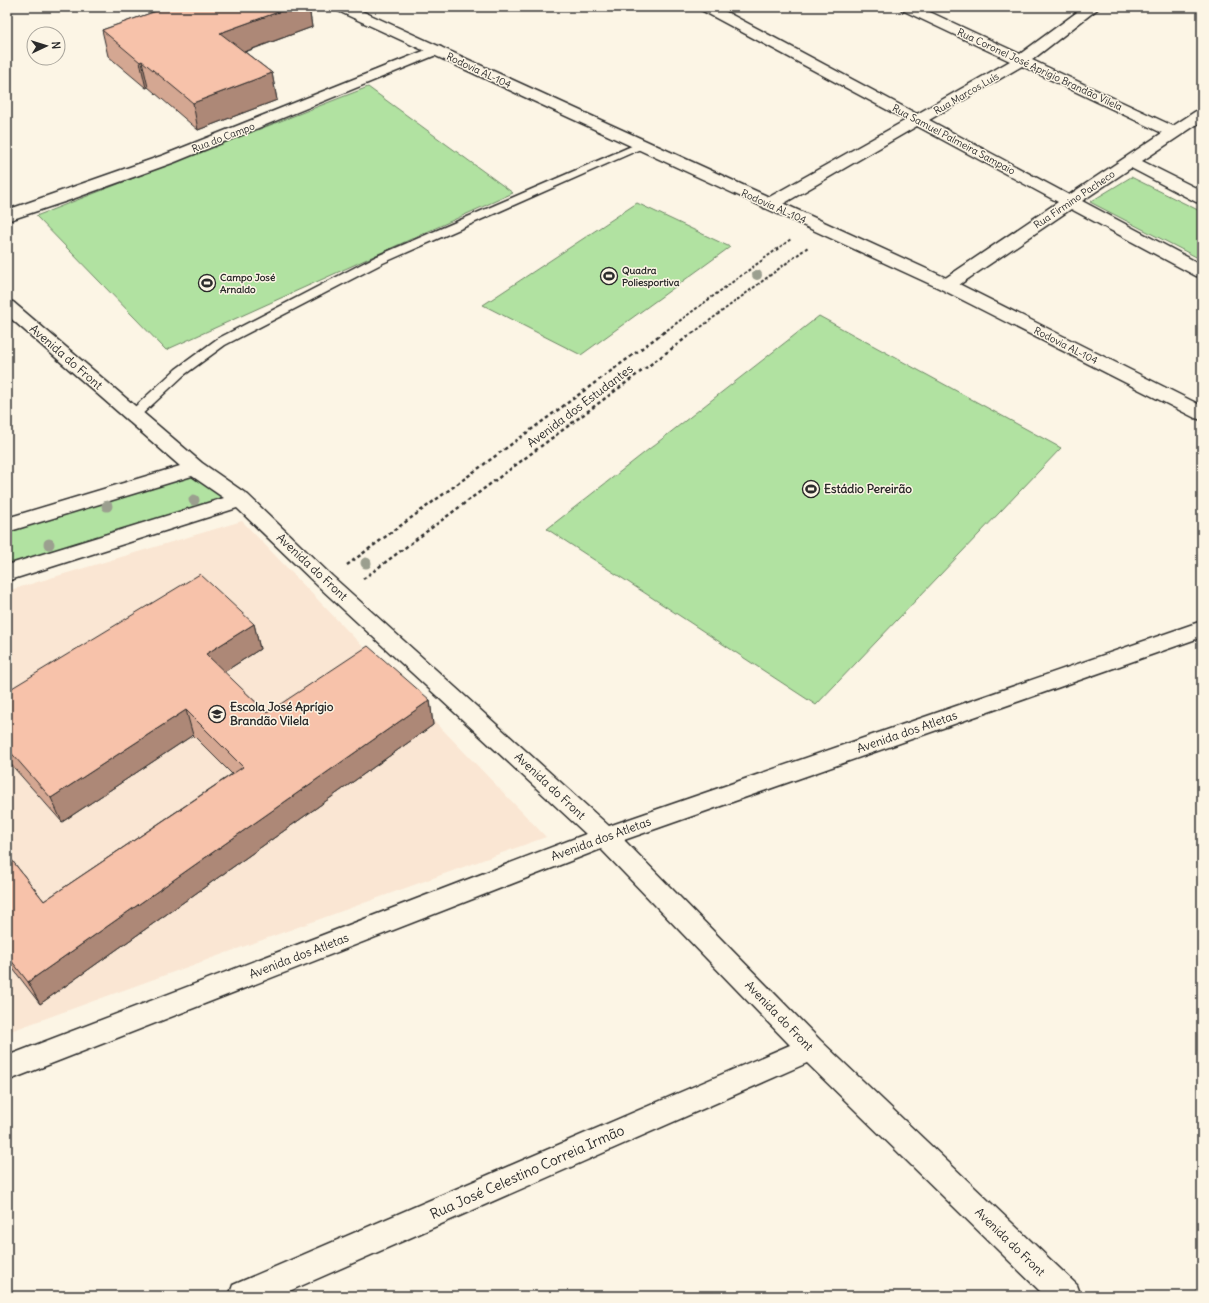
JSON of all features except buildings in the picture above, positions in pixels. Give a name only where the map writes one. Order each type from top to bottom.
[{"type":"street","name":"Rodovia AL-104","points":[[341,7],[946,285],[1202,414]]},
{"type":"street","name":"Rua Samuel Palmeira Sampaio","points":[[706,7],[1202,272]]},
{"type":"street","name":"Rua Coronel José Aprígio Brandão Vilela","points":[[908,7],[1173,132]]},
{"type":"street","name":"Rua Marcos Luís","points":[[770,204],[1022,60],[1093,7]]},
{"type":"street","name":"Rua do Campo","points":[[7,216],[83,192],[325,97],[436,50]]},
{"type":"street","name":"Rua Firmino Pacheco","points":[[946,285],[1202,114]]},
{"type":"street","points":[[1130,161],[1202,198]]},
{"type":"street","name":"Avenida do Front","points":[[7,306],[195,468],[241,500],[333,588],[605,837],[811,1049],[1065,1296]]},
{"type":"street","points":[[7,525],[195,468]]},
{"type":"street","points":[[7,572],[241,500]]},
{"type":"street","name":"Avenida dos Atletas","points":[[7,1069],[605,837],[1202,629]]},
{"type":"street","name":"Rua José Celestino Correia Irmão","points":[[244,1296],[811,1049]]},
{"type":"lane","points":[[133,415],[180,372],[221,342],[379,260],[641,145]]},
{"type":"path","name":"Avenida dos Estudantes","points":[[333,588],[812,223]]},
{"type":"path","name":"Avenida dos Estudantes","points":[[333,588],[829,231]]},
{"type":"shaded area","name":"Escola José Aprígio Brandão Vilela","points":[[242,521],[546,837],[8,1032],[7,591]]},
{"type":"green space","name":"Campo José Arnaldo","points":[[368,87],[513,193],[166,350],[36,216]]},
{"type":"green space","points":[[1131,177],[1202,212],[1202,260],[1090,202]]},
{"type":"green space","name":"Quadra Poliesportiva","points":[[637,203],[730,247],[581,355],[483,305]]},
{"type":"green space","name":"Estádio Pereirão","points":[[819,316],[1061,448],[816,705],[547,529]]},
{"type":"green space","points":[[197,469],[234,499],[7,569],[7,526]]},
{"type":"place","name":"Quadra Poliesportiva","points":[[609,276]]},
{"type":"place","name":"Campo José Arnaldo","points":[[207,283]]},
{"type":"place","name":"Estádio Pereirão","points":[[811,489]]},
{"type":"place","name":"Escola José Aprígio Brandão Vilela","points":[[217,714]]}]
